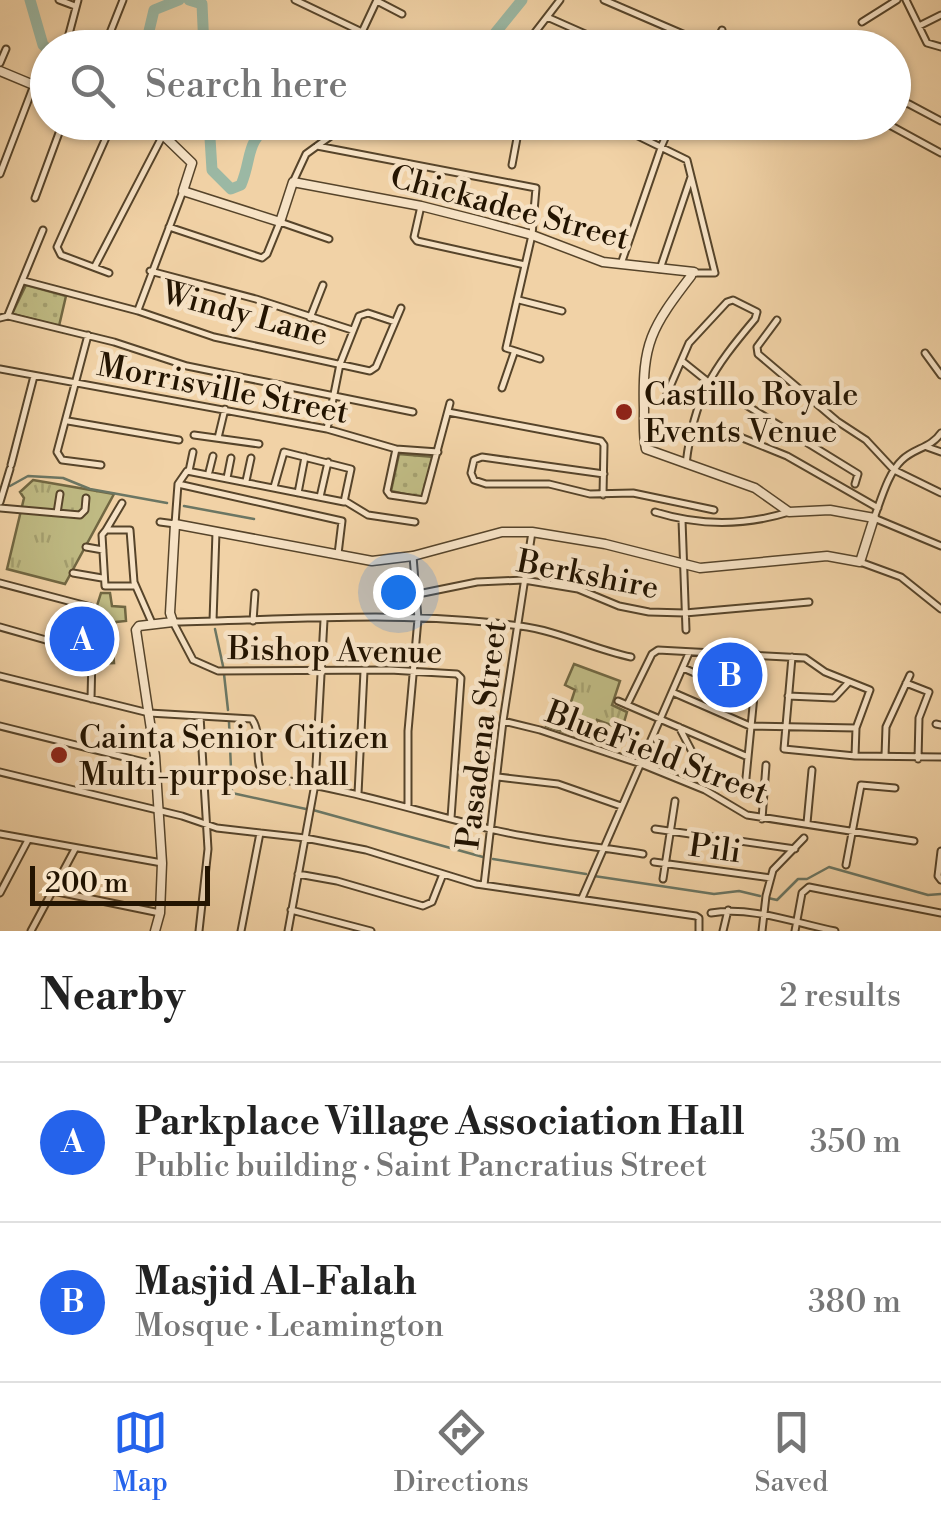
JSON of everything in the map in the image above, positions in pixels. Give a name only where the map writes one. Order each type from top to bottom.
[{"type":"street","points":[[60,0],[77,3],[69,30]]},
{"type":"street","points":[[111,30],[122,0]]},
{"type":"street","points":[[294,0],[358,30]]},
{"type":"street","points":[[363,30],[376,0],[402,14]]},
{"type":"street","points":[[537,30],[560,0]]},
{"type":"street","points":[[604,0],[672,30]]},
{"type":"street","points":[[862,22],[897,0]]},
{"type":"street","points":[[907,1],[927,43],[941,47]]},
{"type":"street","points":[[919,26],[941,15]]},
{"type":"street","points":[[547,17],[576,30]]},
{"type":"street","points":[[0,63],[6,49]]},
{"type":"street","points":[[0,72],[30,83]]},
{"type":"street","points":[[0,174],[30,95]]},
{"type":"street","points":[[911,105],[941,121]]},
{"type":"street","points":[[911,137],[941,153]]},
{"type":"street","points":[[35,198],[56,140]]},
{"type":"street","points":[[105,140],[57,247],[61,255],[108,273]]},
{"type":"street","points":[[94,266],[161,140]]},
{"type":"street","name":"Windy Lane","points":[[138,310],[192,163],[167,140]]},
{"type":"street","points":[[169,227],[262,258],[267,254],[306,154],[325,140]]},
{"type":"street","points":[[512,165],[517,140]]},
{"type":"street","points":[[647,140],[685,157],[691,177],[660,269]]},
{"type":"street","points":[[622,264],[664,140]]},
{"type":"street","points":[[317,146],[536,188],[532,235],[506,346],[514,353],[540,359]]},
{"type":"street","name":"Chickadee Street","points":[[293,182],[420,206],[532,235],[593,259],[716,274],[691,177]]},
{"type":"street","points":[[183,191],[328,239]]},
{"type":"street","points":[[420,206],[414,238],[417,241],[526,265]]},
{"type":"street","points":[[43,230],[24,281],[4,317],[88,336],[187,366],[413,412]]},
{"type":"street","points":[[150,271],[352,330]]},
{"type":"street","points":[[693,274],[651,334],[642,375],[645,448],[756,488],[789,512]]},
{"type":"street","name":"Windy Lane","points":[[24,281],[138,310],[214,337],[340,364]]},
{"type":"street","points":[[310,318],[323,284]]},
{"type":"street","points":[[519,300],[562,312]]},
{"type":"street","points":[[666,396],[689,343],[728,302],[734,300],[757,312],[756,319],[707,381],[693,416],[686,464]]},
{"type":"street","points":[[340,364],[375,369],[401,308]]},
{"type":"street","points":[[327,429],[340,364],[352,330],[364,312],[396,322]]},
{"type":"street","points":[[776,320],[757,347],[758,354],[837,421],[866,440],[894,470],[941,494]]},
{"type":"street","points":[[88,336],[58,452],[62,460],[101,465]]},
{"type":"street","points":[[502,388],[514,353]]},
{"type":"street","points":[[925,353],[941,375]]},
{"type":"street","points":[[682,361],[707,381],[858,474],[855,484]]},
{"type":"street","name":"Morrisville Street","points":[[0,369],[327,429],[396,449],[438,452]]},
{"type":"street","points":[[34,374],[0,505],[80,515],[85,510],[86,498]]},
{"type":"street","points":[[396,449],[387,492],[425,499],[450,403]]},
{"type":"street","points":[[218,438],[225,409]]},
{"type":"street","points":[[448,412],[603,442],[603,494]]},
{"type":"street","points":[[67,420],[178,440]]},
{"type":"street","points":[[860,562],[894,470],[903,458],[927,447],[941,433]]},
{"type":"street","points":[[194,435],[259,444]]},
{"type":"street","points":[[740,437],[787,456],[878,508]]},
{"type":"street","points":[[927,447],[941,452]]},
{"type":"street","points":[[316,459],[319,448]]},
{"type":"street","points":[[189,471],[193,452]]},
{"type":"street","points":[[274,487],[282,453],[316,459],[351,468],[346,501]]},
{"type":"street","points":[[208,474],[213,456]]},
{"type":"street","points":[[298,493],[304,457]]},
{"type":"street","points":[[604,474],[482,457],[474,460],[471,473],[474,480],[486,484],[540,483],[603,494],[633,493],[714,510]]},
{"type":"street","points":[[227,478],[232,458]]},
{"type":"street","points":[[246,481],[251,458]]},
{"type":"street","points":[[320,497],[328,462]]},
{"type":"street","points":[[173,622],[170,612],[178,484],[182,474],[189,471],[346,501],[368,515],[415,522]]},
{"type":"street","points":[[178,484],[338,520],[344,526],[338,555]]},
{"type":"street","points":[[57,512],[60,494]]},
{"type":"street","points":[[122,503],[102,534],[102,578],[107,588],[135,586]]},
{"type":"street","points":[[655,512],[717,524],[789,512],[830,510],[874,518],[941,546]]},
{"type":"street","points":[[682,520],[686,630]]},
{"type":"street","points":[[160,522],[382,561],[502,532],[532,532],[605,544],[700,568],[827,556],[860,562],[901,577],[941,609]]},
{"type":"street","points":[[106,530],[130,530],[135,586],[152,624]]},
{"type":"street","points":[[213,621],[216,532]]},
{"type":"street","name":"Pasadena Street","points":[[484,885],[503,721],[532,532]]},
{"type":"street","points":[[86,547],[103,550]]},
{"type":"street","points":[[408,806],[408,731],[418,619],[413,556]]},
{"type":"street","points":[[73,572],[102,578]]},
{"type":"street","name":"Berkshire","points":[[418,594],[477,582],[524,580],[578,589],[619,606],[685,614],[809,602]]},
{"type":"street","points":[[0,583],[94,611],[92,699]]},
{"type":"street","points":[[253,621],[256,593]]},
{"type":"street","points":[[155,931],[160,912],[162,862],[156,765],[136,630],[139,626],[173,622],[418,619],[517,625],[572,637],[631,657]]},
{"type":"street","points":[[288,931],[315,784],[318,672],[324,620]]},
{"type":"street","name":"Bishop Avenue","points":[[173,622],[193,660],[218,672],[414,670],[449,672],[461,678],[451,818]]},
{"type":"street","points":[[0,627],[92,654]]},
{"type":"street","points":[[627,705],[652,654],[658,650],[805,658],[825,672],[870,690],[856,728],[855,756]]},
{"type":"street","points":[[582,898],[689,653]]},
{"type":"street","points":[[679,727],[699,765],[745,788],[758,655]]},
{"type":"street","points":[[792,657],[784,749],[855,756],[941,757]]},
{"type":"street","points":[[682,668],[753,698]]},
{"type":"street","points":[[358,794],[364,670]]},
{"type":"street","points":[[885,756],[886,727],[910,674]]},
{"type":"street","points":[[0,676],[149,713],[252,719],[257,725],[258,766],[263,776],[358,794],[492,830],[643,854]]},
{"type":"street","points":[[788,696],[830,699],[838,697],[848,683]]},
{"type":"street","points":[[906,683],[928,692],[919,718],[918,758]]},
{"type":"street","points":[[672,692],[750,726],[856,728]]},
{"type":"street","points":[[618,700],[748,756]]},
{"type":"street","points":[[199,931],[207,867],[200,716]]},
{"type":"street","name":"BlueField Street","points":[[503,721],[641,764],[762,819],[914,841]]},
{"type":"street","points":[[0,726],[156,765]]},
{"type":"street","points":[[762,819],[766,765]]},
{"type":"street","points":[[807,823],[812,770]]},
{"type":"street","points":[[0,772],[205,824],[366,850],[484,885],[696,916],[699,931]]},
{"type":"street","points":[[498,777],[558,784],[621,806]]},
{"type":"street","points":[[846,865],[861,785],[894,788]]},
{"type":"street","points":[[663,879],[675,801]]},
{"type":"street","points":[[655,829],[796,849]]},
{"type":"street","points":[[0,834],[162,862]]},
{"type":"street","points":[[242,931],[260,834]]},
{"type":"street","points":[[762,931],[770,878],[778,863],[804,838]]},
{"type":"street","points":[[0,893],[28,840]]},
{"type":"street","points":[[31,931],[75,850]]},
{"type":"street","points":[[941,851],[941,880]]},
{"type":"street","name":"Pili","points":[[654,862],[770,878]]},
{"type":"street","points":[[298,874],[423,906],[432,902],[443,874]]},
{"type":"street","points":[[795,927],[802,893],[809,888],[941,913]]},
{"type":"street","points":[[53,891],[160,912]]},
{"type":"street","points":[[292,910],[370,931]]},
{"type":"street","points":[[723,931],[728,910]]},
{"type":"street","points":[[711,913],[728,910],[763,915],[795,927],[835,931]]},
{"type":"green space","points":[[26,285],[66,296],[59,326],[12,314]]},
{"type":"green space","points":[[399,454],[434,457],[423,498],[391,491]]},
{"type":"green space","points":[[33,480],[114,494],[65,584],[7,569],[24,498],[20,492]]},
{"type":"green space","points":[[101,593],[110,593],[112,606],[125,607],[126,621],[116,622],[111,629],[114,663],[95,664],[96,609]]},
{"type":"green space","points":[[574,664],[620,681],[612,705],[627,712],[622,729],[597,720],[591,741],[546,726],[550,707],[568,711],[575,690],[565,685]]},
{"type":"waterway","points":[[30,0],[39,30]]},
{"type":"waterway","points":[[149,30],[154,10],[179,0]]},
{"type":"waterway","points":[[189,0],[202,4],[203,30]]},
{"type":"waterway","points":[[498,30],[522,0]]},
{"type":"waterway","points":[[210,140],[212,170],[231,189],[241,185],[255,140]]},
{"type":"waterway","points":[[10,486],[28,476],[63,478],[90,489],[167,503]]},
{"type":"waterway","points":[[184,506],[254,519]]},
{"type":"waterway","points":[[215,629],[223,666]]},
{"type":"waterway","points":[[224,674],[228,710]]},
{"type":"waterway","points":[[229,722],[232,793],[306,809]]},
{"type":"waterway","points":[[313,810],[483,857]]},
{"type":"waterway","points":[[493,859],[586,874]]},
{"type":"waterway","points":[[768,898],[777,900],[798,879],[807,879],[829,867],[928,895],[941,894]]},
{"type":"waterway","points":[[594,876],[714,894],[739,891],[760,896]]},
{"type":"place","name":"Castillo Royale Events Venue","points":[[624,412]]},
{"type":"place","name":"Parkplace Village Association Hall","points":[[82,639]]},
{"type":"place","name":"Masjid Al-Falah","points":[[730,675]]},
{"type":"place","name":"Cainta Senior Citizen Multi-purpose hall","points":[[59,755]]}]
